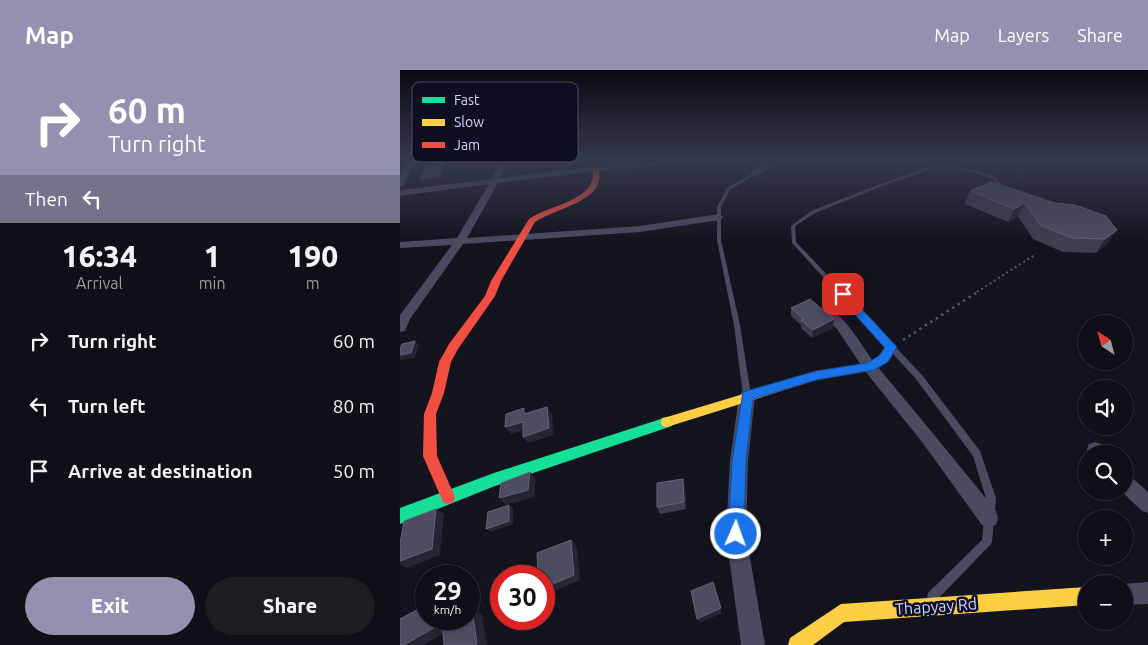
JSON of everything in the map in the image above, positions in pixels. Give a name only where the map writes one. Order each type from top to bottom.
[{"type":"street","points":[[400,193],[446,187]]},
{"type":"street","points":[[400,328],[404,318],[459,241],[492,187]]},
{"type":"street","points":[[448,497],[430,456],[430,414],[438,393],[445,362],[453,347],[490,296],[496,281],[536,217],[576,201],[594,187]]},
{"type":"street","points":[[400,245],[640,229],[719,217]]},
{"type":"street","points":[[826,312],[841,326],[870,367],[928,437],[989,518]]},
{"type":"street","points":[[400,516],[494,480],[747,396],[816,376],[870,367],[884,359],[891,347]]},
{"type":"street","points":[[747,396],[739,461],[736,534],[753,645]]},
{"type":"street","points":[[1133,490],[1148,504]]},
{"type":"street","name":"Thapyay Rd","points":[[797,645],[842,613],[1078,597]]},
{"type":"lane","points":[[732,187],[728,189],[719,207],[719,240],[737,325],[747,396]]},
{"type":"lane","points":[[877,187],[813,212],[793,226],[794,242],[919,377],[977,454],[991,498],[987,542],[921,608]]},
{"type":"lane","points":[[1002,187],[1008,194],[1013,196]]},
{"type":"path","points":[[891,347],[1036,254]]},
{"type":"building","points":[[980,187],[1006,187],[1055,203],[1075,205],[1106,216],[1117,230],[1105,239],[1072,238],[1040,225],[1025,203],[1014,209],[970,191]]},
{"type":"building","points":[[810,299],[834,319],[813,330],[801,320],[804,319],[791,308]]},
{"type":"building","points":[[415,341],[411,353],[400,355],[402,344]]},
{"type":"building","points":[[547,407],[549,428],[523,437],[523,422],[505,427],[506,414],[524,408],[524,414]]},
{"type":"building","points":[[530,472],[528,490],[499,498],[501,483]]},
{"type":"building","points":[[683,479],[684,502],[657,507],[657,483]]},
{"type":"building","points":[[509,505],[509,521],[486,529],[488,512]]},
{"type":"building","points":[[436,509],[432,549],[400,561],[400,544],[404,521]]},
{"type":"building","points":[[571,540],[574,575],[555,583],[555,565],[538,565],[537,553]]},
{"type":"building","points":[[713,582],[721,608],[697,619],[691,591]]},
{"type":"building","points":[[415,611],[415,630],[430,630],[404,645],[400,645],[400,619]]},
{"type":"building","points":[[443,630],[475,630],[477,644],[475,645],[444,645]]},
{"type":"traffic: fast","points":[[400,516],[494,480],[667,422]]},
{"type":"traffic: slow","points":[[667,422],[816,376],[870,367],[883,359],[891,347]]},
{"type":"traffic: slow","points":[[797,645],[841,613],[1078,597]]},
{"type":"traffic: jam","points":[[448,497],[430,456],[430,414],[438,393],[445,362],[453,347],[490,296],[496,281],[532,221],[540,215],[573,202],[593,187]]},
{"type":"route","points":[[736,534],[739,461],[747,396],[816,376],[870,367],[884,359],[891,347],[843,294]]}]
